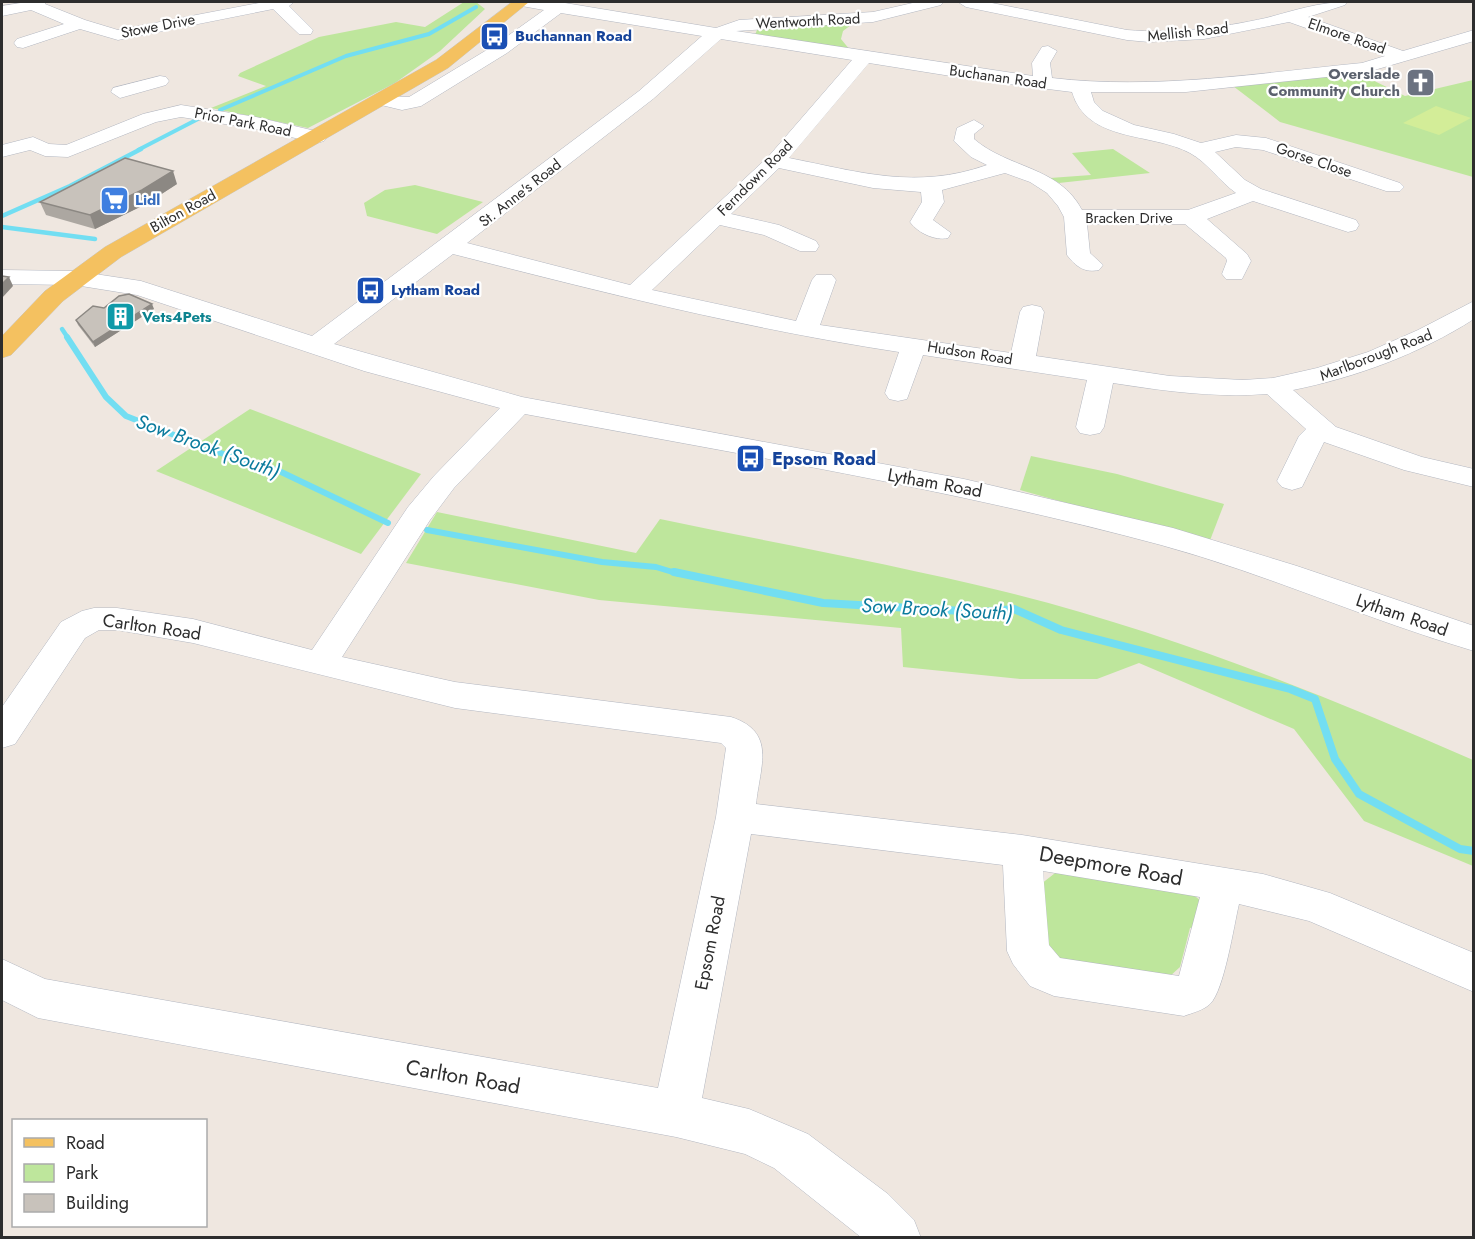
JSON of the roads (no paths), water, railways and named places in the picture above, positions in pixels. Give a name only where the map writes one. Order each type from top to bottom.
[{"type":"main road","name":"Bilton Road","points":[[442,64],[508,2]]},
{"type":"main road","name":"Bilton Road","points":[[2,351],[42,306],[75,278],[133,239],[384,100],[442,64],[522,2]]},
{"type":"street","points":[[276,26],[300,26],[279,2]]},
{"type":"street","name":"Stowe Drive","points":[[2,11],[36,3],[71,21],[123,35],[279,2]]},
{"type":"street","points":[[522,2],[645,21],[731,31],[866,56],[908,71],[925,49]]},
{"type":"street","name":"Wentworth Road","points":[[731,31],[771,24],[873,17],[935,2]]},
{"type":"street","name":"Mellish Road","points":[[966,2],[1065,20],[1110,31],[1153,37],[1198,34],[1289,16],[1339,2]]},
{"type":"street","points":[[1258,22],[1238,12],[1272,4]]},
{"type":"street","points":[[384,100],[402,104],[414,102],[501,49],[559,7]]},
{"type":"street","points":[[1065,20],[1080,8]]},
{"type":"street","points":[[992,23],[1004,9]]},
{"type":"street","name":"Elmore Road","points":[[1289,16],[1404,57]]},
{"type":"street","points":[[42,24],[71,21]]},
{"type":"street","points":[[23,43],[71,21]]},
{"type":"street","points":[[155,28],[191,38]]},
{"type":"street","name":"St. Anne's Road","points":[[316,345],[451,246],[731,31]]},
{"type":"street","points":[[76,43],[107,32]]},
{"type":"street","name":"Buchanan Road","points":[[908,71],[966,86],[976,75],[1043,84],[1135,88],[1227,82],[1364,68],[1473,35]]},
{"type":"street","points":[[1043,84],[1041,63],[1048,51]]},
{"type":"street","name":"Ferndown Road","points":[[635,293],[775,161],[866,56]]},
{"type":"street","points":[[120,92],[160,81]]},
{"type":"street","name":"Prior Park Road","points":[[141,86],[167,104],[169,112]]},
{"type":"street","points":[[1080,87],[1083,103],[1093,114],[1106,122],[1174,140],[1199,150],[1233,182],[1253,194],[1348,225]]},
{"type":"street","name":"Prior Park Road","points":[[2,151],[33,143],[45,150],[68,152],[169,112],[189,111],[317,137]]},
{"type":"street","name":"Bracken Drive","points":[[963,129],[964,141],[969,147],[1005,166],[1036,177],[1056,188],[1068,202],[1075,217],[1191,217],[1253,194]]},
{"type":"street","name":"Gorse Close","points":[[1199,150],[1236,141],[1266,144],[1394,186]]},
{"type":"street","points":[[775,161],[879,181],[929,185],[978,176],[1005,166]]},
{"type":"street","points":[[924,229],[925,213],[934,205],[935,198],[929,185]]},
{"type":"street","points":[[716,217],[771,230],[810,248]]},
{"type":"street","points":[[1075,217],[1076,259]]},
{"type":"street","points":[[1191,217],[1235,254],[1242,269]]},
{"type":"street","name":"Hudson Road","points":[[451,246],[635,293],[805,330],[914,345],[1101,376],[1216,387],[1273,386]]},
{"type":"street","name":"Lytham Road","points":[[2,277],[75,278],[141,288],[431,383],[519,405],[964,488],[1046,506],[1184,542],[1286,574],[1473,639]]},
{"type":"street","points":[[805,330],[826,277]]},
{"type":"street","name":"Marlborough Road","points":[[1273,386],[1337,372],[1423,339],[1473,308]]},
{"type":"street","points":[[1022,362],[1032,312]]},
{"type":"street","points":[[909,386],[914,345]]},
{"type":"street","points":[[1090,427],[1101,376]]},
{"type":"street","points":[[1273,386],[1326,433],[1414,464],[1473,478]]},
{"type":"street","points":[[320,664],[419,514],[444,482],[519,405]]},
{"type":"street","points":[[1292,481],[1313,436],[1326,433]]},
{"type":"street","name":"Carlton Road","points":[[2,734],[73,630],[94,619],[117,619],[193,631],[320,664]]},
{"type":"street","name":"Epsom Road","points":[[320,664],[455,695],[731,731],[745,743],[735,817],[676,1114]]},
{"type":"street","name":"Deepmore Road","points":[[735,817],[1022,850],[1263,891],[1316,905],[1473,973]]},
{"type":"street","points":[[1022,850],[1028,951],[1045,972],[1054,977],[1184,996],[1195,990],[1199,983],[1223,886]]},
{"type":"street","name":"Carlton Road","points":[[2,978],[38,998],[676,1114],[749,1132],[791,1151],[871,1211],[896,1238]]},
{"type":"waterway","points":[[220,110],[346,56],[429,34],[476,7]]},
{"type":"waterway","points":[[138,150],[198,119]]},
{"type":"waterway","points":[[2,216],[70,186],[141,149]]},
{"type":"waterway","points":[[2,227],[95,239]]},
{"type":"waterway","name":"Sow Brook (South)","points":[[62,329],[68,338]]},
{"type":"waterway","name":"Sow Brook (South)","points":[[67,337],[106,397],[126,416],[217,452],[277,470],[388,523]]},
{"type":"waterway","name":"Sow Brook (South)","points":[[427,530],[602,562],[656,567],[679,574]]},
{"type":"waterway","name":"Sow Brook (South)","points":[[674,572],[823,603],[981,612],[1014,609],[1061,630],[1290,689],[1315,699],[1335,759],[1359,794],[1460,849],[1474,851]]},
{"type":"place","name":"Buchannan Road","points":[[494,36]]},
{"type":"place","name":"Overslade Community Church","points":[[1421,83]]},
{"type":"place","name":"Lidl","points":[[114,200]]},
{"type":"place","name":"Lytham Road","points":[[370,290]]},
{"type":"place","name":"Vets4Pets","points":[[121,317]]},
{"type":"place","name":"Epsom Road","points":[[751,459]]}]
